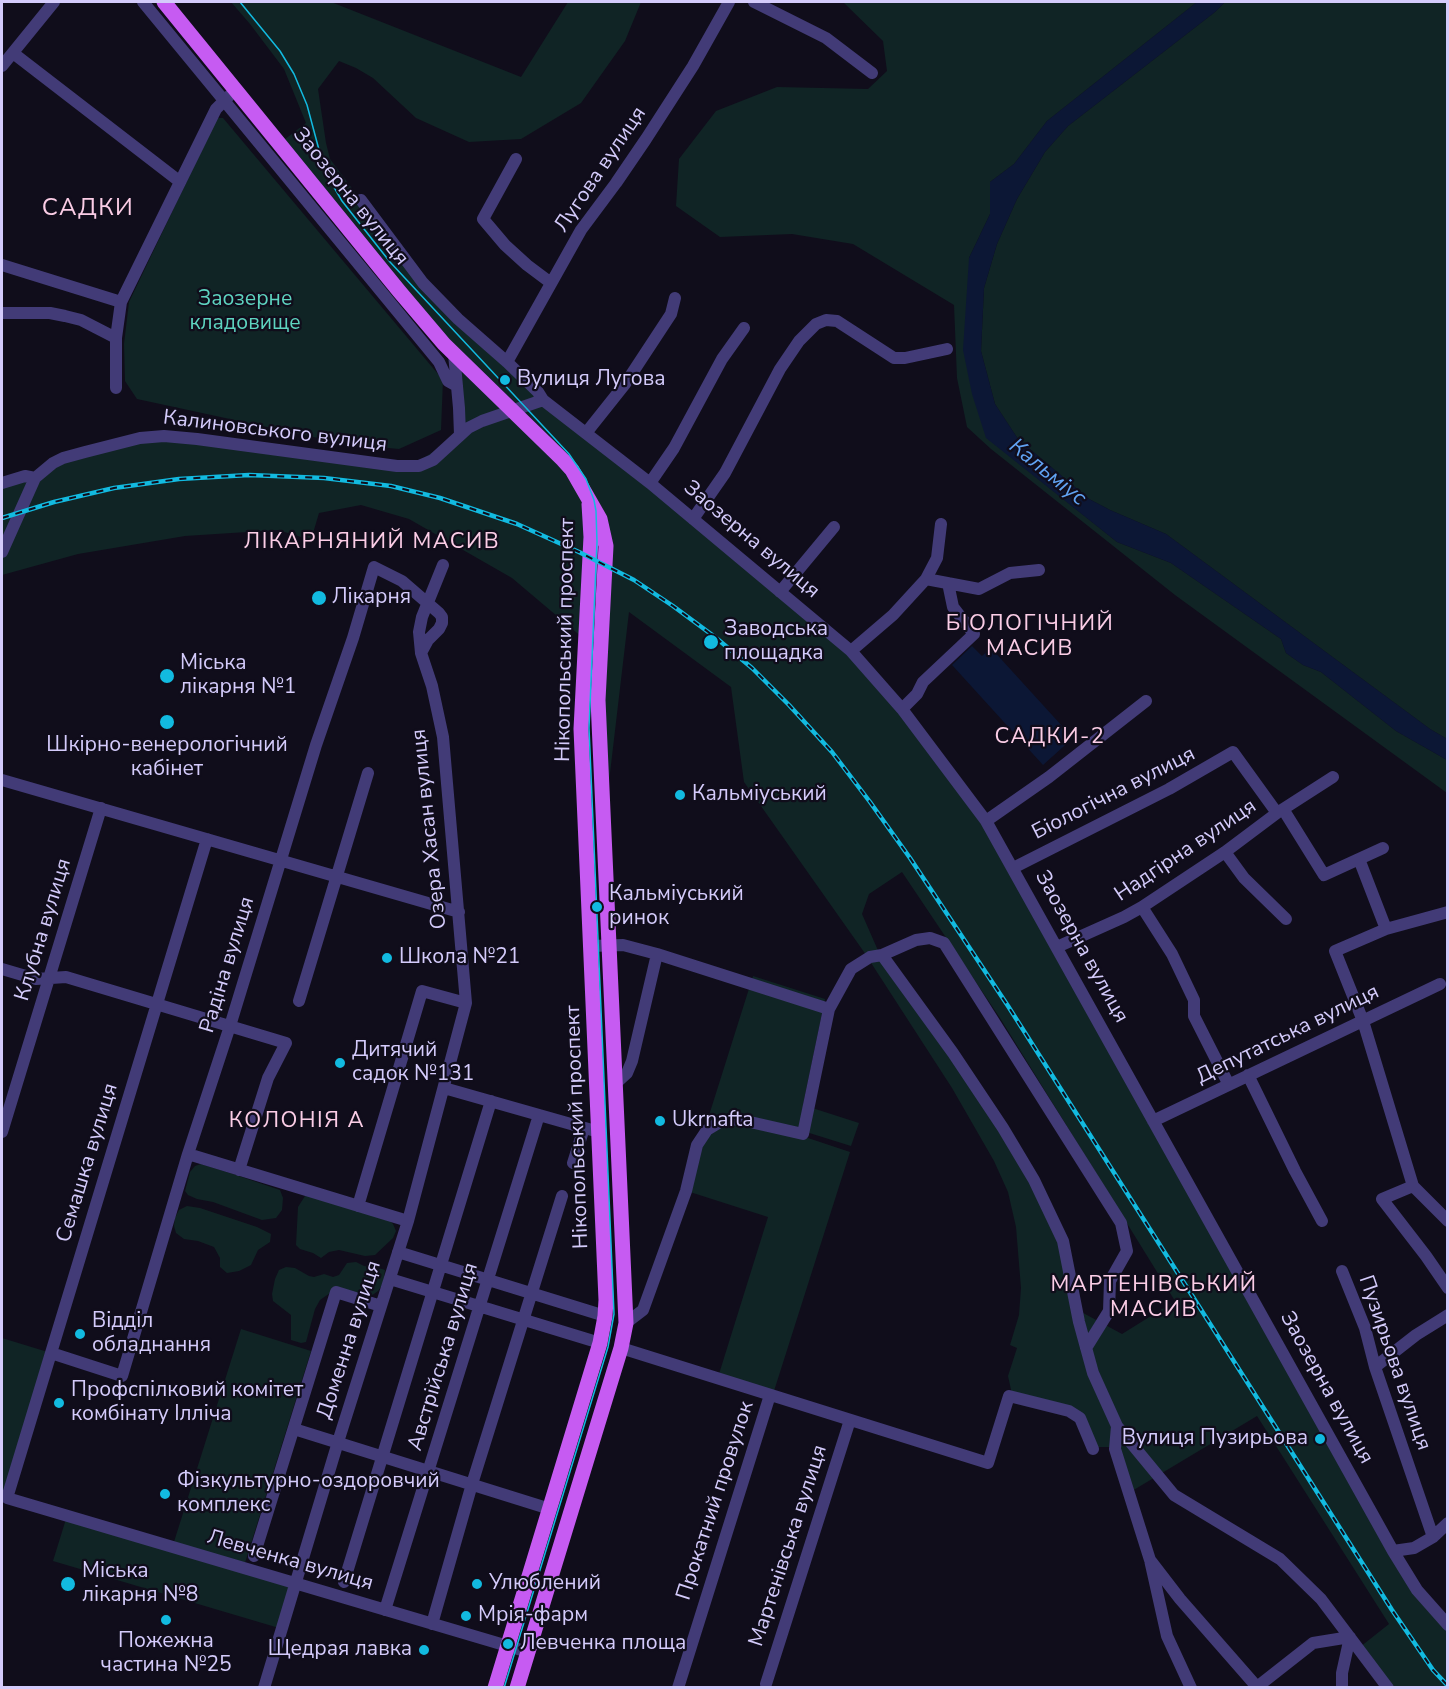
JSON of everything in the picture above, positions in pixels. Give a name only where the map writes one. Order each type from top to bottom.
[{"type":"main road","name":"Заозерна вулиця","points":[[164,2],[399,291],[454,354],[563,460],[580,481],[589,498]]},
{"type":"main road","name":"Нікопольський проспект","points":[[517,1688],[621,1348],[626,1323],[598,700],[606,546],[600,519],[589,498]]},
{"type":"main road","name":"Нікопольський проспект","points":[[495,1688],[600,1343],[605,1316],[581,729],[591,537],[589,498]]},
{"type":"main road","points":[[599,1132],[618,1137]]},
{"type":"street","points":[[2,66],[54,2]]},
{"type":"street","points":[[143,2],[440,362],[448,381],[457,386]]},
{"type":"street","name":"Лугова вулиця","points":[[507,362],[581,230],[616,183],[693,66],[729,2]]},
{"type":"street","points":[[754,2],[826,38],[872,73]]},
{"type":"street","points":[[13,53],[179,181]]},
{"type":"street","points":[[117,388],[116,338],[121,302],[216,109],[236,90]]},
{"type":"street","points":[[516,159],[483,219],[505,245],[552,283]]},
{"type":"street","name":"Заозерна вулиця","points":[[361,200],[423,283],[458,319],[538,392],[543,400],[650,483],[851,651],[902,709],[986,821],[1393,1551],[1418,1590],[1448,1625]]},
{"type":"street","points":[[2,265],[121,302]]},
{"type":"street","points":[[586,433],[625,384],[671,314],[675,298]]},
{"type":"street","points":[[2,313],[65,316],[116,338]]},
{"type":"street","points":[[693,519],[725,473],[780,369],[799,340],[816,324],[826,320],[837,321],[894,358],[905,358],[947,349]]},
{"type":"street","points":[[650,483],[674,448],[722,359],[744,328]]},
{"type":"street","points":[[454,354],[460,435]]},
{"type":"street","points":[[512,411],[543,400]]},
{"type":"street","name":"Калиновського вулиця","points":[[2,552],[35,478],[63,458],[148,437],[164,436],[419,466],[433,459],[468,428],[512,411]]},
{"type":"street","points":[[2,483],[25,477],[35,478]]},
{"type":"street","points":[[851,651],[893,615],[926,579],[937,558],[941,524]]},
{"type":"street","points":[[780,592],[834,527]]},
{"type":"street","name":"Озера Хасан вулиця","points":[[443,565],[418,632],[421,653],[432,687],[443,738],[466,1002]]},
{"type":"street","name":"Радіна вулиця","points":[[51,1353],[122,1376],[188,1154],[374,567],[402,581],[427,604]]},
{"type":"street","points":[[926,579],[979,589],[1010,573],[1039,570]]},
{"type":"street","points":[[902,709],[916,694],[923,682],[974,634],[953,606],[948,583]]},
{"type":"street","points":[[421,653],[442,623],[439,613],[427,604]]},
{"type":"street","points":[[986,821],[1049,777],[1146,700]]},
{"type":"street","name":"Біологічна вулиця","points":[[1012,868],[1170,789],[1233,752],[1280,811]]},
{"type":"street","points":[[299,1001],[368,773]]},
{"type":"street","name":"Надгірна вулиця","points":[[1057,947],[1142,907],[1333,777]]},
{"type":"street","points":[[2,781],[459,912]]},
{"type":"street","name":"Клубна вулиця","points":[[2,1132],[101,808]]},
{"type":"street","points":[[1280,811],[1324,874],[1383,848]]},
{"type":"street","name":"Семашка вулиця","points":[[6,1498],[207,839]]},
{"type":"street","points":[[1225,852],[1244,878],[1286,919]]},
{"type":"street","points":[[1359,859],[1386,929]]},
{"type":"street","points":[[1142,907],[1172,954],[1194,1000],[1194,1016],[1229,1084]]},
{"type":"street","points":[[1448,912],[1386,929],[1335,951],[1363,1021],[1413,1186],[1448,1221]]},
{"type":"street","points":[[626,1323],[643,1310],[686,1191],[697,1145],[707,1130],[720,1122],[737,1119],[802,1134],[829,1009],[850,969],[870,957],[882,955],[916,940],[930,938],[944,943],[1121,1223],[1127,1251],[1110,1281],[1109,1311],[1086,1348]]},
{"type":"street","points":[[591,946],[631,946],[829,1009]]},
{"type":"street","points":[[616,1083],[627,1074],[632,1061],[657,954]]},
{"type":"street","points":[[882,955],[1003,1128],[1034,1180],[1063,1241],[1079,1322],[1093,1373],[1117,1426],[1174,1495],[1280,1559],[1322,1599],[1388,1688]]},
{"type":"street","points":[[2,969],[36,979],[66,977],[286,1043],[268,1078],[239,1170]]},
{"type":"street","name":"Депутатська вулиця","points":[[1153,1121],[1440,984]]},
{"type":"street","points":[[358,1206],[422,991],[466,1002]]},
{"type":"street","name":"Доменна вулиця","points":[[264,1688],[408,1221],[466,1002]]},
{"type":"street","points":[[1248,1075],[1322,1221]]},
{"type":"street","points":[[444,1088],[599,1132]]},
{"type":"street","points":[[344,1582],[491,1101]]},
{"type":"street","name":"Австрійська вулиця","points":[[385,1610],[539,1115]]},
{"type":"street","points":[[573,1163],[584,1128]]},
{"type":"street","points":[[188,1154],[408,1221]]},
{"type":"street","points":[[1413,1186],[1382,1199],[1448,1288]]},
{"type":"street","points":[[432,1624],[472,1484],[562,1196]]},
{"type":"street","points":[[398,1252],[605,1316]]},
{"type":"street","name":"Пузирьова вулиця","points":[[1341,1271],[1365,1328],[1375,1367],[1433,1537]]},
{"type":"street","points":[[390,1278],[600,1343]]},
{"type":"street","points":[[254,1556],[336,1292],[381,1306]]},
{"type":"street","points":[[1375,1367],[1416,1335],[1448,1315]]},
{"type":"street","points":[[621,1348],[988,1463],[1009,1396],[1069,1411],[1082,1442],[1093,1449],[1134,1448]]},
{"type":"street","name":"Прокатний провулок","points":[[678,1688],[770,1395]]},
{"type":"street","name":"Мартенівська вулиця","points":[[766,1684],[850,1420]]},
{"type":"street","points":[[1117,1426],[1115,1449],[1150,1560],[1167,1636],[1191,1688]]},
{"type":"street","points":[[294,1429],[550,1509]]},
{"type":"street","name":"Левченка вулиця","points":[[6,1498],[528,1652]]},
{"type":"street","points":[[1393,1551],[1414,1548],[1433,1537],[1448,1523]]},
{"type":"street","points":[[1150,1560],[1180,1599],[1257,1687],[1312,1643],[1350,1637]]},
{"type":"street","points":[[1342,1688],[1342,1672],[1350,1637]]},
{"type":"green space","points":[[231,2],[331,2],[521,77],[568,2],[641,2],[625,41],[581,103],[521,139],[469,142],[416,118],[373,78],[339,61],[318,89],[330,159],[423,283],[507,362],[851,651],[986,821],[1393,1551],[1447,1625],[1447,1687],[1390,1687],[1360,1647],[1389,1624],[1257,1416],[1132,1491],[1118,1447],[1096,1447],[1083,1415],[1012,1394],[1008,1376],[1017,1348],[1010,1345],[1019,1315],[1021,1288],[1016,1227],[1008,1192],[994,1161],[952,1088],[864,952],[744,782],[731,687],[629,612],[606,807],[602,700],[609,546],[587,493],[468,366],[280,143],[306,123],[284,69]],"holes":[[[902,872],[1000,1018],[1175,1301],[1122,1334],[1074,1308],[1061,1241],[1001,1129],[880,955],[862,914],[869,894]]]},
{"type":"green space","points":[[843,2],[1197,2],[1047,121],[1014,164],[990,182],[990,214],[969,258],[987,438],[1117,542],[1171,563],[1281,639],[1286,653],[1303,665],[1321,672],[1396,731],[1447,760],[1447,793],[1175,595],[991,449],[967,427],[957,378],[954,305],[853,244],[792,234],[720,237],[676,206],[679,159],[716,111],[777,87],[868,89],[887,71],[883,41]]},
{"type":"green space","points":[[1225,2],[1447,2],[1447,739],[1430,729],[1166,534],[1089,499],[1018,439],[995,404],[981,351],[984,288],[997,244],[1017,199],[1045,152],[1068,126]]},
{"type":"green space","name":"Заозерне кладовище","points":[[217,118],[223,118],[443,380],[441,430],[399,449],[346,444],[137,399],[125,381],[124,344],[129,302]]},
{"type":"green space","points":[[454,368],[464,371],[505,410],[457,430]]},
{"type":"green space","points":[[511,415],[557,462],[586,503],[583,638],[512,578],[409,519],[361,505],[319,513],[311,540],[278,530],[185,536],[78,554],[2,575],[2,484],[148,435],[398,467],[417,462],[455,438]]},
{"type":"green space","points":[[753,976],[825,999],[803,1105],[859,1123],[851,1146],[803,1131],[738,1116],[705,1128]]},
{"type":"green space","points":[[737,1122],[802,1136],[850,1152],[774,1391],[719,1374],[768,1217],[690,1192],[701,1144],[721,1125]]},
{"type":"green space","points":[[201,1164],[280,1190],[283,1198],[282,1210],[276,1218],[262,1220],[188,1195],[185,1191],[190,1172],[195,1166]]},
{"type":"green space","points":[[305,1196],[312,1196],[388,1219],[396,1231],[393,1238],[375,1255],[365,1256],[339,1250],[329,1252],[321,1258],[300,1249],[296,1245],[298,1207]]},
{"type":"green space","points":[[187,1206],[200,1208],[257,1227],[271,1234],[270,1242],[258,1250],[251,1265],[239,1271],[227,1273],[220,1267],[220,1258],[214,1247],[184,1239],[176,1233],[175,1218],[179,1210]]},
{"type":"green space","points":[[356,1262],[385,1270],[383,1284],[378,1291],[371,1296],[333,1291],[320,1300],[315,1309],[306,1342],[291,1340],[291,1315],[273,1301],[272,1294],[279,1270],[286,1267],[295,1268],[309,1276],[324,1274],[333,1277],[339,1275],[347,1263]]},
{"type":"green space","points":[[241,1329],[311,1351],[244,1566],[173,1545]]},
{"type":"green space","points":[[2,1338],[51,1353],[8,1495],[2,1493]]},
{"type":"green space","points":[[66,1519],[291,1585],[279,1628],[53,1561]]},
{"type":"water","name":"Кальміус","points":[[1197,2],[1225,2],[1068,126],[1045,152],[1017,199],[997,244],[984,288],[981,351],[995,404],[1018,439],[1089,499],[1166,534],[1430,729],[1447,739],[1447,760],[1396,731],[1321,672],[1303,665],[1286,653],[1281,639],[1171,563],[1117,542],[986,438],[972,394],[963,350],[969,258],[990,214],[990,182],[1014,164],[1047,121]]},
{"type":"water","points":[[972,646],[982,656],[991,648],[1073,738],[1043,765],[952,665]]},
{"type":"tram line","points":[[240,2],[280,51],[294,74],[307,105],[322,161],[342,201],[390,262],[569,454],[586,479],[596,511],[597,542],[589,728],[614,1314],[608,1347],[504,1688]]},
{"type":"railway","points":[[2,518],[54,502],[114,488],[179,479],[249,475],[324,478],[391,486],[440,498],[517,524],[579,552],[634,580],[715,637],[752,668],[832,752],[910,858],[1008,1006],[1392,1610],[1433,1670],[1448,1686]]},
{"type":"place","name":"Вулиця Лугова","points":[[505,380]]},
{"type":"place","name":"Лікарня","points":[[319,598]]},
{"type":"place","name":"Заводська площадка","points":[[711,642]]},
{"type":"place","name":"Міська лікарня №1","points":[[167,676]]},
{"type":"place","name":"Шкірно-венерологічний кабінет","points":[[167,722]]},
{"type":"place","name":"Кальміуський","points":[[680,795]]},
{"type":"place","name":"Кальміуський ринок","points":[[597,907]]},
{"type":"place","name":"Школа №21","points":[[387,958]]},
{"type":"place","name":"Дитячий садок №131","points":[[340,1063]]},
{"type":"place","name":"Ukrnafta","points":[[660,1121]]},
{"type":"place","name":"Відділ обладнання","points":[[80,1334]]},
{"type":"place","name":"Профспілковий комітет комбінату Ілліча","points":[[59,1403]]},
{"type":"place","name":"Вулиця Пузирьова","points":[[1320,1439]]},
{"type":"place","name":"Фізкультурно-оздоровчий комплекс","points":[[165,1494]]},
{"type":"place","name":"Міська лікарня №8","points":[[68,1584]]},
{"type":"place","name":"Улюблений","points":[[477,1584]]},
{"type":"place","name":"Мрія-фарм","points":[[466,1616]]},
{"type":"place","name":"Пожежна частина №25","points":[[166,1620]]},
{"type":"place","name":"Левченка площа","points":[[508,1644]]},
{"type":"place","name":"Щедрая лавка","points":[[424,1650]]},
{"type":"district","name":"САДКИ","points":[[88,209]]},
{"type":"district","name":"ЛІКАРНЯНИЙ МАСИВ","points":[[372,543]]},
{"type":"district","name":"БІОЛОГІЧНИЙ МАСИВ","points":[[1030,638]]},
{"type":"district","name":"САДКИ-2","points":[[1050,738]]},
{"type":"district","name":"КОЛОНІЯ А","points":[[297,1122]]},
{"type":"district","name":"МАРТЕНІВСЬКИЙ МАСИВ","points":[[1154,1298]]}]
